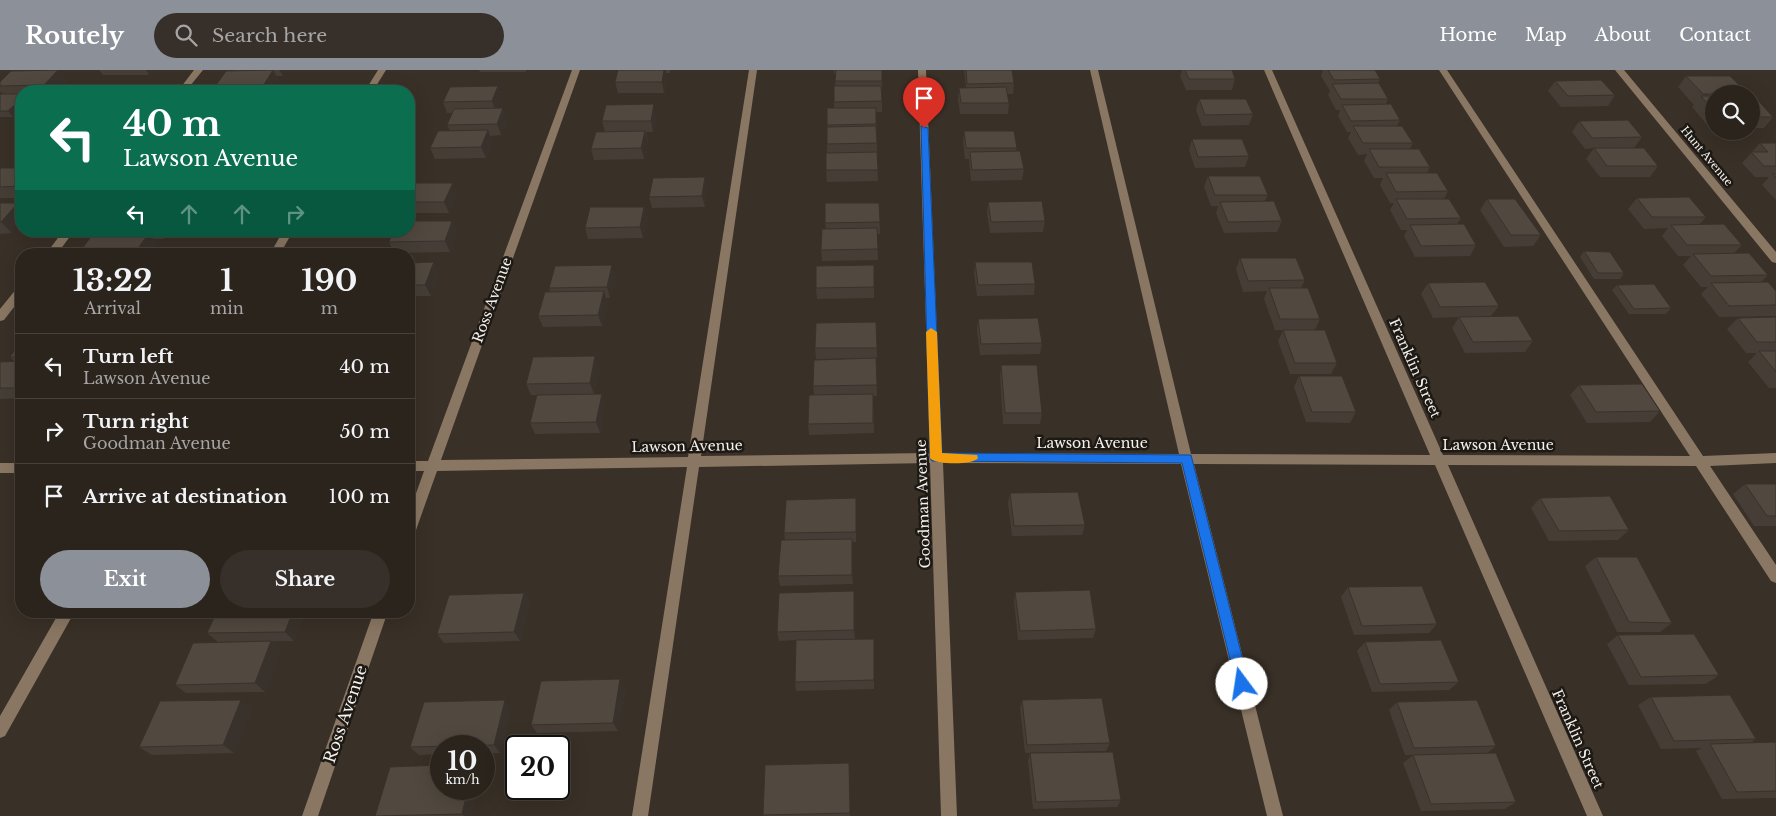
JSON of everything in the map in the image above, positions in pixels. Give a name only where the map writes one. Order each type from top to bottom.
[{"type":"street","points":[[187,85],[199,70]]},
{"type":"street","points":[[373,85],[382,70]]},
{"type":"street","name":"Ross Avenue","points":[[415,513],[576,70]]},
{"type":"street","points":[[640,816],[753,70]]},
{"type":"street","name":"Goodman Avenue","points":[[922,70],[949,816]]},
{"type":"street","points":[[1094,70],[1186,458],[1275,816]]},
{"type":"street","name":"Franklin Street","points":[[1268,70],[1595,816]]},
{"type":"street","points":[[1443,70],[1702,461],[1776,577]]},
{"type":"street","name":"Hunt Avenue","points":[[1618,70],[1776,259]]},
{"type":"street","points":[[56,248],[64,237]]},
{"type":"street","points":[[278,248],[284,237]]},
{"type":"street","points":[[0,317],[15,298]]},
{"type":"street","name":"Lawson Avenue","points":[[415,466],[695,460],[936,458],[1702,461],[1776,458]]},
{"type":"street","points":[[0,468],[15,468]]},
{"type":"street","points":[[0,731],[64,618]]},
{"type":"street","name":"Ross Avenue","points":[[310,816],[379,618]]},
{"type":"building","points":[[58,70],[44,85],[0,86],[0,82],[11,71]]},
{"type":"building","points":[[273,70],[264,85],[216,85],[226,71]]},
{"type":"building","points":[[618,70],[664,70],[662,82],[615,82]]},
{"type":"building","points":[[836,70],[882,70],[882,81],[835,81]]},
{"type":"building","points":[[966,70],[1012,70],[1014,83],[967,84]]},
{"type":"building","points":[[1185,70],[1232,70],[1235,79],[1189,79]]},
{"type":"building","points":[[1328,70],[1375,70],[1380,79],[1334,80]]},
{"type":"building","points":[[1686,76],[1730,76],[1739,85],[1705,85],[1705,94]]},
{"type":"building","points":[[1601,80],[1615,95],[1568,96],[1555,81]]},
{"type":"building","points":[[1379,83],[1388,99],[1341,99],[1332,84]]},
{"type":"building","points":[[498,86],[492,101],[443,102],[450,87]]},
{"type":"building","points":[[834,86],[881,86],[882,101],[834,102]]},
{"type":"building","points":[[1006,87],[1009,103],[961,103],[959,88]]},
{"type":"building","points":[[0,94],[15,94],[15,105],[8,111],[0,111]]},
{"type":"building","points":[[1199,99],[1246,99],[1253,114],[1205,115]]},
{"type":"building","points":[[1760,103],[1773,117],[1760,117]]},
{"type":"building","points":[[654,104],[651,121],[602,121],[606,105]]},
{"type":"building","points":[[1391,104],[1400,120],[1351,121],[1342,105]]},
{"type":"building","points":[[503,108],[497,124],[447,125],[454,109]]},
{"type":"building","points":[[827,108],[876,108],[876,124],[827,125]]},
{"type":"building","points":[[1628,120],[1642,137],[1592,138],[1579,121]]},
{"type":"building","points":[[876,126],[877,143],[827,144],[827,127]]},
{"type":"building","points":[[1353,126],[1402,126],[1413,143],[1363,143]]},
{"type":"building","points":[[488,130],[481,147],[430,148],[438,131]]},
{"type":"building","points":[[645,131],[641,148],[591,149],[596,132]]},
{"type":"building","points":[[964,131],[1014,131],[1017,148],[966,148]]},
{"type":"building","points":[[1192,139],[1242,139],[1249,156],[1198,157]]},
{"type":"building","points":[[1760,143],[1776,143],[1776,166],[1764,166],[1751,152],[1768,152]]},
{"type":"building","points":[[1594,148],[1644,148],[1658,166],[1607,166]]},
{"type":"building","points":[[1369,149],[1419,149],[1430,167],[1379,167]]},
{"type":"building","points":[[1020,151],[1024,169],[972,170],[970,152]]},
{"type":"building","points":[[877,152],[878,170],[826,170],[826,153]]},
{"type":"building","points":[[0,168],[15,168],[15,186],[0,187]]},
{"type":"building","points":[[1386,173],[1437,173],[1448,191],[1396,192]]},
{"type":"building","points":[[1208,176],[1260,176],[1268,195],[1215,195]]},
{"type":"building","points":[[705,177],[702,196],[649,197],[653,178]]},
{"type":"building","points":[[415,183],[453,183],[444,202],[415,202]]},
{"type":"building","points":[[1689,197],[1706,217],[1652,217],[1637,198]]},
{"type":"building","points":[[1396,199],[1449,199],[1461,218],[1407,219]]},
{"type":"building","points":[[1487,199],[1515,199],[1541,235],[1511,235]]},
{"type":"building","points":[[1042,201],[1045,221],[991,222],[988,202]]},
{"type":"building","points":[[1274,201],[1282,221],[1228,222],[1220,202]]},
{"type":"building","points":[[0,203],[15,203],[15,206],[0,222]]},
{"type":"building","points":[[825,203],[879,203],[880,222],[825,223]]},
{"type":"building","points":[[590,207],[644,207],[640,227],[585,228]]},
{"type":"building","points":[[415,221],[452,221],[445,241],[389,242],[391,237],[415,237]]},
{"type":"building","points":[[1464,224],[1476,245],[1421,246],[1410,225]]},
{"type":"building","points":[[1724,224],[1742,245],[1687,245],[1671,225]]},
{"type":"building","points":[[877,228],[878,249],[821,250],[822,229]]},
{"type":"building","points":[[91,237],[146,237],[138,248],[82,248]]},
{"type":"building","points":[[1584,251],[1610,252],[1624,273],[1598,273]]},
{"type":"building","points":[[1749,253],[1768,275],[1711,276],[1693,254]]},
{"type":"building","points":[[1240,258],[1296,258],[1305,280],[1248,281]]},
{"type":"building","points":[[434,262],[425,285],[415,285],[415,263]]},
{"type":"building","points":[[975,262],[1032,262],[1035,284],[978,285]]},
{"type":"building","points":[[612,265],[607,287],[549,288],[555,266]]},
{"type":"building","points":[[874,265],[874,287],[816,288],[816,266]]},
{"type":"building","points":[[1485,282],[1499,306],[1440,307],[1428,283]]},
{"type":"building","points":[[1768,282],[1776,291],[1776,305],[1729,306],[1711,283]]},
{"type":"building","points":[[1654,284],[1671,308],[1634,309],[1617,285]]},
{"type":"building","points":[[1269,288],[1308,288],[1320,319],[1280,319]]},
{"type":"building","points":[[604,291],[598,315],[538,316],[545,292]]},
{"type":"building","points":[[1518,316],[1533,341],[1473,342],[1459,317]]},
{"type":"building","points":[[1776,317],[1776,342],[1757,342],[1738,318]]},
{"type":"building","points":[[1038,318],[1042,343],[981,344],[978,319]]},
{"type":"building","points":[[876,322],[877,348],[815,348],[816,323]]},
{"type":"building","points":[[1283,330],[1325,330],[1337,363],[1295,363]]},
{"type":"building","points":[[15,350],[15,357],[10,357]]},
{"type":"building","points":[[1759,351],[1776,351],[1776,372]]},
{"type":"building","points":[[595,356],[590,383],[526,384],[533,357]]},
{"type":"building","points":[[876,358],[877,385],[813,386],[814,360]]},
{"type":"building","points":[[15,361],[15,388],[0,388],[0,362]]},
{"type":"building","points":[[1001,365],[1037,365],[1042,413],[1005,413]]},
{"type":"building","points":[[1299,376],[1342,376],[1356,412],[1312,412]]},
{"type":"building","points":[[1642,384],[1660,411],[1596,412],[1579,385]]},
{"type":"building","points":[[602,394],[596,422],[530,423],[537,395]]},
{"type":"building","points":[[873,394],[873,423],[808,424],[809,395]]},
{"type":"building","points":[[1745,484],[1776,484],[1776,516],[1767,516]]},
{"type":"building","points":[[1078,492],[1085,525],[1014,526],[1010,493]]},
{"type":"building","points":[[1610,496],[1629,530],[1559,531],[1540,498]]},
{"type":"building","points":[[856,498],[856,532],[784,533],[786,500]]},
{"type":"building","points":[[852,539],[852,575],[778,576],[781,540]]},
{"type":"building","points":[[1596,557],[1637,557],[1672,623],[1629,622]]},
{"type":"building","points":[[1422,586],[1437,624],[1362,626],[1348,587]]},
{"type":"building","points":[[1090,590],[1096,629],[1020,631],[1015,592]]},
{"type":"building","points":[[854,591],[854,630],[777,632],[779,593]]},
{"type":"building","points":[[524,593],[514,632],[437,634],[449,595]]},
{"type":"building","points":[[214,618],[290,618],[285,632],[207,633]]},
{"type":"building","points":[[1694,634],[1719,675],[1641,677],[1618,635]]},
{"type":"building","points":[[874,639],[874,680],[795,682],[796,640]]},
{"type":"building","points":[[1441,640],[1459,682],[1380,684],[1365,642]]},
{"type":"building","points":[[271,641],[255,683],[175,685],[193,643]]},
{"type":"building","points":[[620,679],[613,723],[531,725],[541,681]]},
{"type":"building","points":[[1730,695],[1756,739],[1674,741],[1651,697]]},
{"type":"building","points":[[1102,698],[1110,743],[1027,745],[1022,700]]},
{"type":"building","points":[[241,700],[223,745],[139,747],[160,701]]},
{"type":"building","points":[[505,700],[495,741],[495,735],[430,735],[430,747],[410,747],[424,702]]},
{"type":"building","points":[[1477,700],[1496,746],[1414,748],[1397,702]]},
{"type":"building","points":[[1776,742],[1776,791],[1737,792],[1710,744]]},
{"type":"building","points":[[1113,752],[1121,800],[1036,802],[1030,753]]},
{"type":"building","points":[[1496,753],[1516,802],[1431,804],[1413,755]]},
{"type":"building","points":[[849,763],[850,813],[763,815],[765,765]]},
{"type":"building","points":[[430,765],[430,800],[465,800],[462,814],[375,816],[390,767]]},
{"type":"slow traffic","points":[[931,332],[936,458],[973,458]]},
{"type":"route","points":[[924,128],[936,458],[1186,458],[1242,684]]}]
